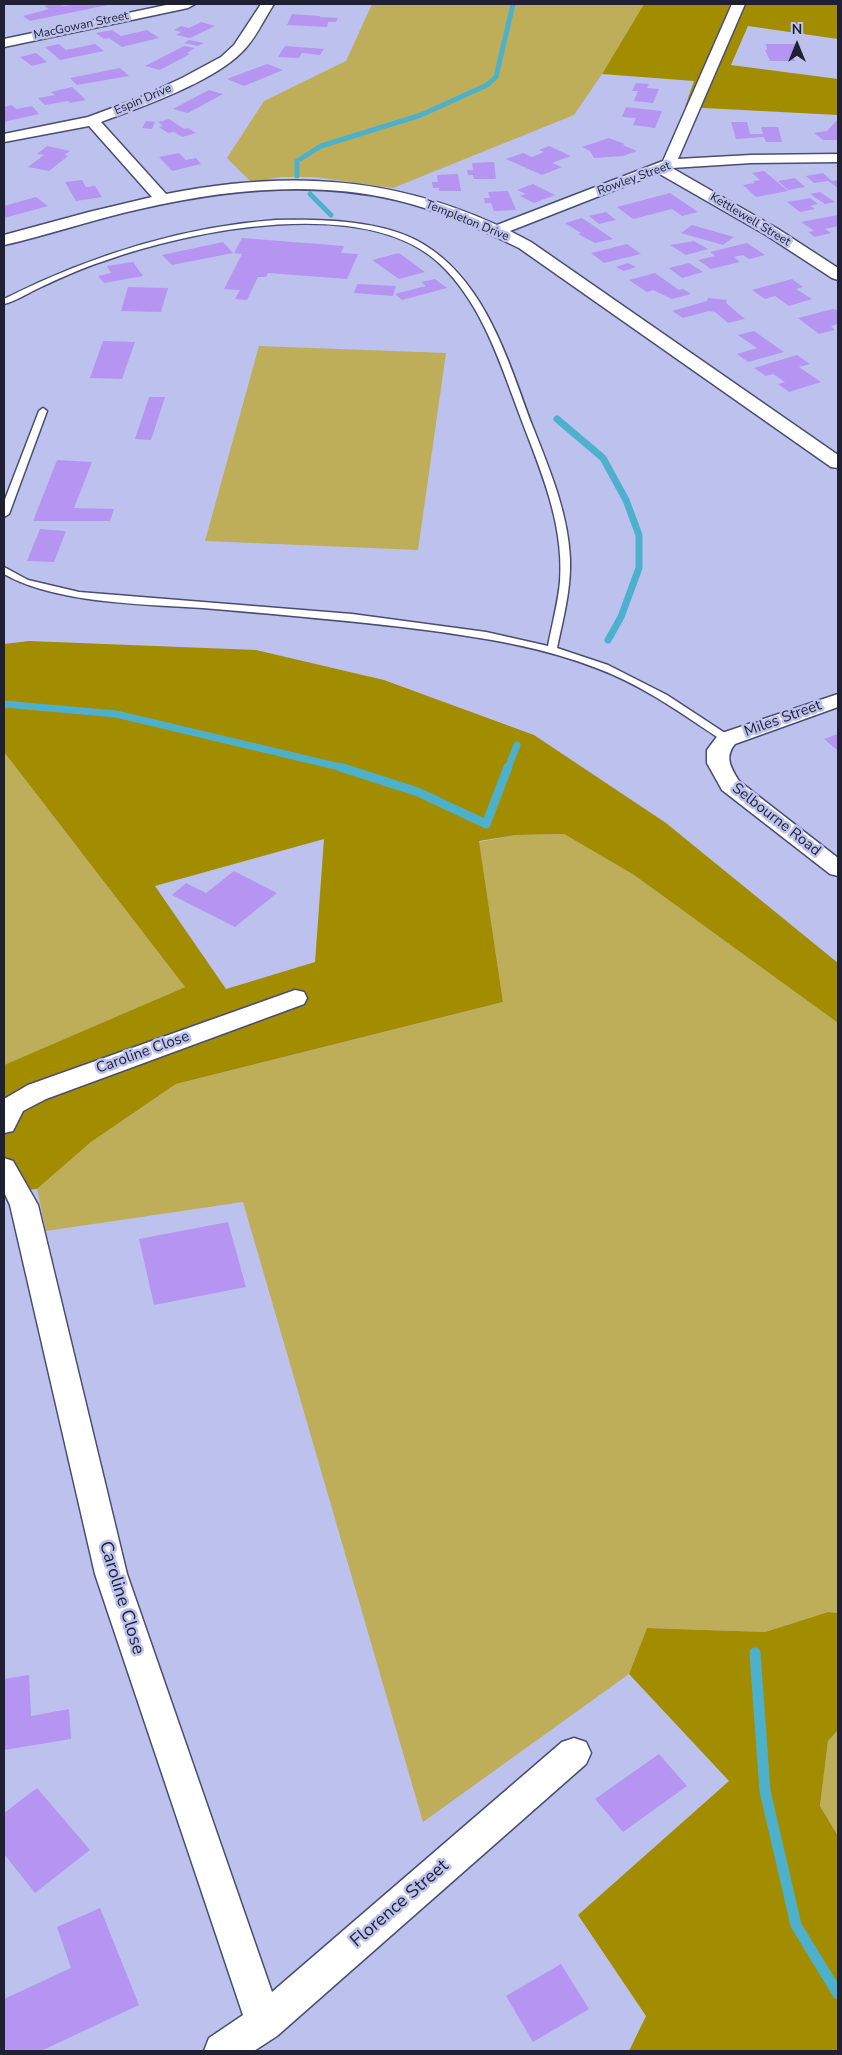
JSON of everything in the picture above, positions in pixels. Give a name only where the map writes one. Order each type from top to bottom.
[{"type":"street","name":"MacGowan Street","points":[[4,42],[188,4]]},
{"type":"street","name":"Espin Drive","points":[[163,200],[92,121],[144,101],[226,60],[239,48],[267,4]]},
{"type":"street","points":[[664,166],[739,4]]},
{"type":"street","points":[[4,138],[92,121]]},
{"type":"street","name":"Rowley Street","points":[[497,231],[664,166],[751,159],[838,158]]},
{"type":"street","name":"Kettlewell Street","points":[[664,166],[838,275]]},
{"type":"street","name":"Templeton Drive","points":[[4,240],[163,200],[264,185],[318,184],[376,191],[415,201],[448,211],[525,245],[838,463]]},
{"type":"street","name":"Miles Street","points":[[727,739],[838,700]]},
{"type":"street","name":"Selbourne Road","points":[[727,739],[718,750],[718,763],[730,785],[838,869]]},
{"type":"street","name":"Caroline Close","points":[[4,1124],[13,1105],[38,1092],[295,998]]},
{"type":"street","name":"Caroline Close","points":[[4,1168],[24,1204],[111,1574],[264,2022]]},
{"type":"street","name":"Florence Street","points":[[222,2051],[264,2022],[574,1753]]},
{"type":"lane","points":[[4,302],[73,269],[134,248],[241,224],[322,222],[374,228],[422,246],[447,267],[479,306],[510,375],[554,499],[563,537],[565,580],[552,650]]},
{"type":"lane","points":[[4,514],[43,411]]},
{"type":"lane","points":[[4,570],[25,582],[79,595],[352,617],[486,635],[552,650],[604,667],[663,697],[727,739]]},
{"type":"shaded area","points":[[372,4],[644,4],[602,74],[574,115],[393,188],[315,177],[281,177],[251,182],[227,158],[264,101],[346,61]]},
{"type":"shaded area","points":[[644,4],[838,4],[838,39],[748,26],[731,65],[838,79],[838,115],[685,107],[694,81],[602,74]]},
{"type":"shaded area","points":[[259,346],[446,353],[418,550],[205,541]]},
{"type":"shaded area","points":[[29,641],[256,650],[384,680],[534,735],[666,823],[838,963],[838,1023],[634,875],[564,834],[516,835],[479,841],[503,1002],[176,1084],[91,1142],[37,1189],[4,1192],[4,1065],[185,987],[4,752],[4,644]],"holes":[[[324,839],[315,962],[226,989],[155,886]]]},
{"type":"shaded area","points":[[4,752],[185,987],[4,1065]]},
{"type":"shaded area","points":[[564,834],[634,875],[838,1023],[838,1613],[828,1612],[765,1632],[647,1628],[629,1674],[423,1822],[243,1202],[46,1231],[37,1189],[91,1142],[176,1084],[503,1002],[479,842],[516,835]]},
{"type":"shaded area","points":[[828,1612],[838,1613],[838,1730],[828,1741],[820,1806],[838,1836],[838,2051],[629,2051],[646,2016],[578,1915],[729,1781],[629,1674],[647,1628],[765,1632]]},
{"type":"shaded area","points":[[838,1730],[838,1836],[820,1806],[828,1741]]},
{"type":"building","points":[[55,4],[65,6],[75,4],[108,5],[30,21],[23,16],[49,9],[44,6]]},
{"type":"building","points":[[292,14],[338,18],[336,22],[328,22],[327,27],[287,25]]},
{"type":"building","points":[[201,22],[215,26],[190,38],[176,35],[181,32],[174,30],[181,26],[189,28]]},
{"type":"building","points":[[112,30],[121,36],[147,30],[159,38],[122,47],[109,38],[104,39],[96,33]]},
{"type":"building","points":[[189,40],[204,43],[198,46],[184,43]]},
{"type":"building","points":[[59,44],[66,50],[95,44],[104,51],[60,60],[45,47]]},
{"type":"building","points":[[766,44],[796,44],[799,55],[793,55],[795,61],[770,61],[765,50],[767,50]]},
{"type":"building","points":[[184,46],[195,48],[187,53],[190,54],[160,70],[145,66]]},
{"type":"building","points":[[285,46],[324,49],[320,55],[302,53],[299,58],[278,57]]},
{"type":"building","points":[[36,53],[47,62],[32,66],[20,57]]},
{"type":"building","points":[[267,64],[283,70],[244,86],[227,79]]},
{"type":"building","points":[[120,68],[129,76],[77,85],[70,78]]},
{"type":"building","points":[[636,83],[649,84],[647,88],[659,89],[653,103],[634,101],[638,91],[632,91]]},
{"type":"building","points":[[72,87],[86,100],[45,105],[38,98],[55,95],[51,92]]},
{"type":"building","points":[[209,90],[223,94],[188,113],[173,109]]},
{"type":"building","points":[[12,105],[16,109],[32,106],[39,114],[4,122],[4,107]]},
{"type":"building","points":[[626,107],[662,111],[655,128],[633,125],[636,118],[622,117]]},
{"type":"building","points":[[169,119],[184,129],[188,128],[196,133],[182,137],[174,132],[168,133],[159,127],[163,126],[158,122]]},
{"type":"building","points":[[838,119],[838,140],[823,140],[814,133],[827,131]]},
{"type":"building","points":[[146,121],[155,122],[152,129],[142,128]]},
{"type":"building","points":[[731,122],[747,122],[750,134],[763,134],[761,127],[778,127],[782,142],[766,142],[764,137],[736,139]]},
{"type":"building","points":[[609,138],[637,151],[623,156],[594,158],[590,151],[582,147]]},
{"type":"building","points":[[47,146],[70,151],[64,155],[68,156],[49,171],[28,167],[44,155],[37,154]]},
{"type":"building","points":[[549,146],[571,156],[552,163],[562,167],[542,175],[506,159],[523,153],[532,157],[544,152],[539,150]]},
{"type":"building","points":[[179,153],[186,160],[196,158],[201,164],[172,171],[159,157]]},
{"type":"building","points":[[494,162],[496,179],[474,179],[473,175],[468,175],[467,170],[473,170],[472,163]]},
{"type":"building","points":[[764,171],[788,191],[756,197],[743,185],[760,180],[752,173]]},
{"type":"building","points":[[823,173],[832,181],[838,180],[838,188],[828,181],[814,183],[806,176]]},
{"type":"building","points":[[458,174],[461,191],[439,191],[439,188],[433,188],[432,182],[438,182],[437,175]]},
{"type":"building","points":[[795,178],[805,187],[788,190],[778,181]]},
{"type":"building","points":[[82,180],[86,187],[95,186],[102,197],[76,201],[65,182]]},
{"type":"building","points":[[533,184],[555,195],[534,203],[520,196],[526,194],[517,190]]},
{"type":"building","points":[[508,191],[516,210],[494,211],[491,203],[485,203],[484,198],[490,198],[488,192]]},
{"type":"building","points":[[820,192],[835,202],[825,204],[810,194]]},
{"type":"building","points":[[670,193],[698,212],[682,216],[672,209],[633,219],[617,207]]},
{"type":"building","points":[[36,197],[48,206],[4,218],[4,206]]},
{"type":"building","points":[[810,198],[818,204],[810,206],[815,209],[800,212],[787,202]]},
{"type":"building","points":[[606,212],[616,220],[599,224],[589,216]]},
{"type":"building","points":[[838,215],[838,226],[825,229],[831,233],[815,237],[808,232],[814,231],[801,222]]},
{"type":"building","points":[[582,218],[613,239],[595,243],[578,234],[581,233],[565,223]]},
{"type":"building","points":[[692,225],[734,237],[723,245],[681,233]]},
{"type":"building","points":[[242,238],[344,246],[341,253],[358,254],[347,279],[268,273],[266,277],[258,277],[247,300],[235,299],[240,290],[224,289],[242,254],[234,253]]},
{"type":"building","points":[[694,241],[708,249],[686,255],[670,245]]},
{"type":"building","points":[[223,242],[233,253],[172,265],[162,255]]},
{"type":"building","points":[[747,243],[765,255],[749,259],[743,255],[734,257],[740,262],[711,269],[698,260],[715,256],[710,252]]},
{"type":"building","points":[[627,244],[641,254],[604,263],[591,253]]},
{"type":"building","points":[[399,253],[425,272],[399,279],[372,260]]},
{"type":"building","points":[[133,262],[143,276],[104,283],[98,276],[111,273],[107,266]]},
{"type":"building","points":[[628,263],[636,267],[624,271],[616,267]]},
{"type":"building","points":[[689,263],[703,272],[682,278],[669,268]]},
{"type":"building","points":[[655,273],[679,290],[683,289],[691,294],[672,299],[653,290],[647,292],[629,280]]},
{"type":"building","points":[[435,279],[447,288],[402,300],[395,294],[426,286],[421,282]]},
{"type":"building","points":[[792,279],[803,287],[796,289],[812,299],[789,306],[775,296],[765,299],[752,290]]},
{"type":"building","points":[[357,284],[396,286],[393,296],[354,293]]},
{"type":"building","points":[[128,287],[168,288],[161,312],[121,311]]},
{"type":"building","points":[[708,298],[727,300],[726,303],[745,319],[728,323],[715,312],[709,311],[683,318],[672,311],[707,301]]},
{"type":"building","points":[[833,309],[838,310],[838,324],[831,326],[835,330],[819,334],[798,318]]},
{"type":"building","points":[[754,331],[784,352],[748,362],[737,354],[757,348],[738,335]]},
{"type":"building","points":[[103,341],[135,342],[122,379],[90,378]]},
{"type":"building","points":[[797,355],[810,364],[799,367],[821,382],[789,392],[778,384],[785,382],[773,374],[766,376],[754,368]]},
{"type":"building","points":[[149,397],[165,397],[151,440],[135,439]]},
{"type":"building","points":[[57,460],[92,462],[74,508],[114,509],[110,521],[33,521]]},
{"type":"building","points":[[40,529],[66,531],[54,562],[27,561]]},
{"type":"building","points":[[838,734],[838,750],[837,750],[824,739]]},
{"type":"building","points":[[234,871],[277,893],[235,927],[172,895],[186,883],[206,893]]},
{"type":"building","points":[[228,1222],[246,1287],[154,1305],[139,1239]]},
{"type":"building","points":[[29,1675],[31,1716],[69,1709],[71,1739],[4,1750],[4,1679]]},
{"type":"building","points":[[659,1754],[687,1786],[623,1832],[595,1799]]},
{"type":"building","points":[[37,1788],[90,1850],[35,1893],[4,1854],[4,1813]]},
{"type":"building","points":[[100,1908],[139,2005],[41,2051],[4,2051],[4,1999],[71,1968],[57,1927]]},
{"type":"building","points":[[561,1964],[589,2009],[533,2042],[506,1996]]},
{"type":"waterway","points":[[297,176],[297,161],[321,146],[421,115],[487,85],[496,77],[513,4]]},
{"type":"waterway","points":[[310,194],[331,215]]},
{"type":"waterway","points":[[557,419],[603,458],[626,500],[639,535],[639,568],[621,617],[608,640]]},
{"type":"waterway","points":[[4,704],[116,714],[341,767]]},
{"type":"waterway","points":[[508,768],[517,745]]},
{"type":"waterway","points":[[341,767],[418,792],[486,824],[508,767]]},
{"type":"waterway","points":[[755,1653],[765,1791],[796,1925],[838,1994]]}]
